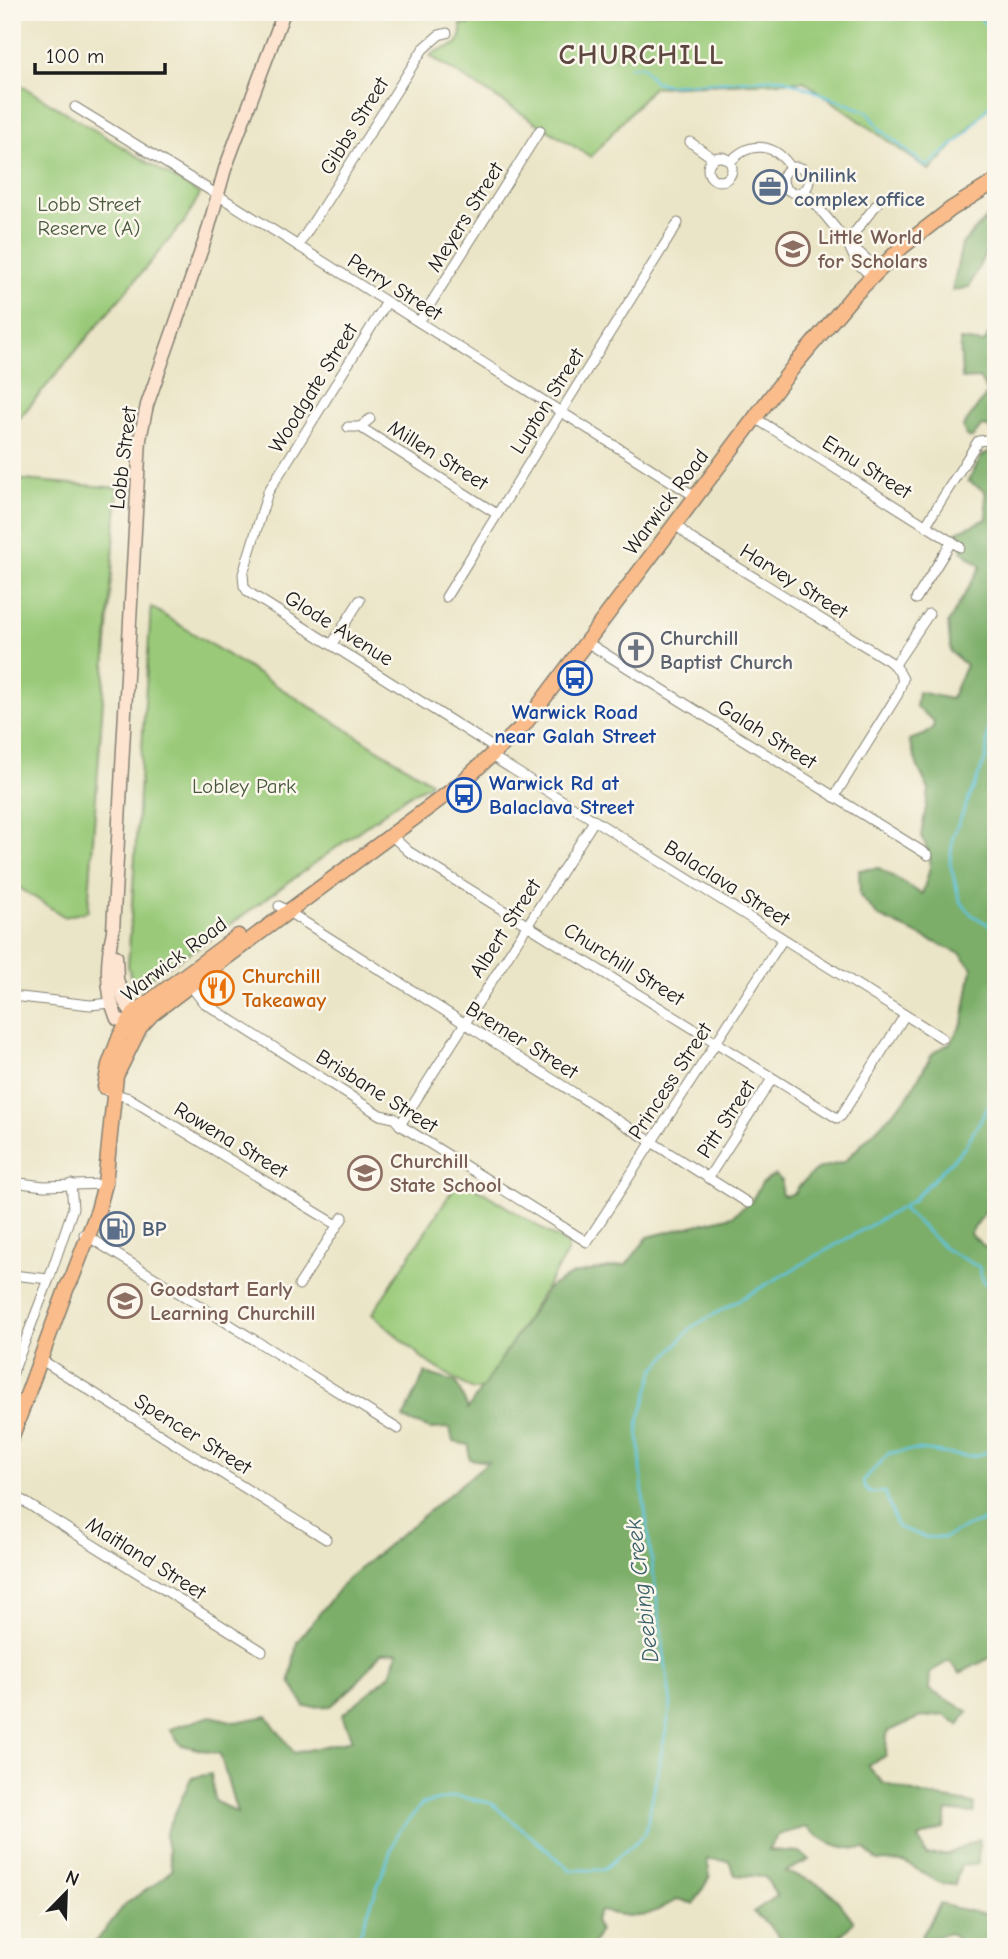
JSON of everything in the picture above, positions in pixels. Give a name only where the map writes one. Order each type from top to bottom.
[{"type":"main road","name":"Lobb Street","points":[[134,1021],[117,979],[113,931],[140,439],[156,376],[219,197],[225,169],[284,12]]},
{"type":"main road","name":"Warwick Road","points":[[12,1436],[85,1235],[100,1183],[109,1092],[134,1021],[283,909],[459,785],[496,754],[524,726],[588,643],[794,366],[875,273],[951,209],[996,181]]},
{"type":"main road","name":"Warwick Road","points":[[134,1021],[152,1014],[283,909]]},
{"type":"main road","name":"Lobb Street","points":[[111,1003],[107,979],[113,931]]},
{"type":"main road","points":[[111,1003],[117,1019],[134,1021]]},
{"type":"street","name":"Gibbs Street","points":[[298,246],[423,49],[439,35],[447,33]]},
{"type":"street","name":"Perry Street","points":[[75,107],[696,497]]},
{"type":"street","name":"Meyers Street","points":[[419,322],[540,130]]},
{"type":"street","points":[[690,142],[714,159]]},
{"type":"street","points":[[730,162],[743,150],[757,147],[778,153],[791,168]]},
{"type":"street","points":[[722,157],[730,162],[732,174],[726,180],[718,181],[711,177],[708,169],[714,159],[722,157]]},
{"type":"street","points":[[801,167],[807,172],[809,180],[804,190],[791,191],[785,186],[784,177],[791,168],[801,167]]},
{"type":"street","points":[[804,190],[875,273]]},
{"type":"street","points":[[847,242],[877,204]]},
{"type":"street","name":"Lupton Street","points":[[446,597],[678,223]]},
{"type":"street","name":"Woodgate Street","points":[[268,492],[387,302]]},
{"type":"street","name":"Emu Street","points":[[755,418],[956,544],[916,598]]},
{"type":"street","name":"Millen Street","points":[[360,427],[370,419]]},
{"type":"street","name":"Millen Street","points":[[348,426],[360,427],[497,514]]},
{"type":"street","points":[[926,525],[978,441],[986,440]]},
{"type":"street","name":"Glode Avenue","points":[[268,492],[243,573],[244,586],[248,592],[496,754]]},
{"type":"street","name":"Harvey Street","points":[[676,524],[692,538],[894,666]]},
{"type":"street","points":[[331,644],[360,600]]},
{"type":"street","points":[[834,797],[902,686],[903,679],[894,666],[929,614]]},
{"type":"street","name":"Galah Street","points":[[588,643],[928,855]]},
{"type":"street","name":"Balaclava Street","points":[[496,754],[594,821],[942,1038]]},
{"type":"street","name":"Albert Street","points":[[400,1125],[594,821]]},
{"type":"street","name":"Churchill Street","points":[[391,835],[408,851],[833,1116],[841,1116],[905,1015]]},
{"type":"street","name":"Bremer Street","points":[[283,909],[748,1203]]},
{"type":"street","name":"Princess Street","points":[[587,1242],[783,939]]},
{"type":"street","name":"Brisbane Street","points":[[190,985],[203,1002],[380,1115],[394,1118],[400,1125],[587,1242]]},
{"type":"street","points":[[12,996],[90,1005],[111,1003]]},
{"type":"street","name":"Pitt Street","points":[[708,1178],[772,1079]]},
{"type":"street","name":"Rowena Street","points":[[109,1092],[129,1098],[340,1221],[299,1285]]},
{"type":"street","points":[[12,1182],[44,1186],[100,1183]]},
{"type":"street","points":[[12,1375],[73,1209],[71,1184]]},
{"type":"street","points":[[85,1235],[398,1429]]},
{"type":"street","points":[[12,1275],[49,1279]]},
{"type":"street","name":"Spencer Street","points":[[40,1359],[326,1539]]},
{"type":"street","name":"Maitland Street","points":[[12,1494],[262,1651]]},
{"type":"green space","points":[[471,12],[996,12],[996,99],[930,171],[804,81],[653,87],[591,157],[430,56],[456,44],[461,34],[461,24],[469,25]]},
{"type":"green space","name":"Lobb Street Reserve (A)","points":[[12,80],[200,194],[185,221],[12,427]]},
{"type":"green space","points":[[996,208],[996,263],[986,252],[969,287],[952,291],[962,244]]},
{"type":"green space","points":[[996,322],[996,433],[986,426],[981,427],[972,438],[966,436],[963,427],[988,392],[979,378],[962,379],[960,340],[984,343]]},
{"type":"green space","points":[[996,447],[996,1196],[970,1234],[996,1256],[996,1655],[960,1673],[949,1661],[930,1672],[929,1690],[968,1711],[959,1725],[944,1715],[918,1718],[887,1732],[886,1756],[867,1765],[883,1783],[923,1795],[975,1804],[974,1813],[947,1811],[944,1828],[919,1838],[926,1855],[949,1854],[979,1839],[978,1864],[961,1865],[955,1885],[940,1883],[904,1862],[878,1861],[865,1849],[833,1844],[806,1827],[778,1835],[768,1850],[800,1852],[809,1860],[785,1872],[826,1889],[854,1922],[829,1947],[789,1947],[753,1912],[777,1896],[765,1877],[735,1875],[729,1861],[707,1859],[710,1876],[694,1904],[678,1899],[640,1916],[600,1911],[595,1920],[599,1931],[592,1947],[97,1947],[95,1943],[126,1903],[172,1870],[165,1835],[191,1778],[211,1774],[215,1801],[237,1813],[220,1754],[181,1745],[170,1729],[211,1716],[235,1722],[267,1716],[294,1753],[352,1740],[342,1715],[390,1675],[398,1652],[381,1653],[355,1685],[331,1706],[305,1707],[290,1681],[297,1642],[346,1580],[488,1462],[469,1459],[469,1445],[453,1442],[450,1428],[431,1429],[403,1419],[425,1373],[456,1382],[468,1409],[549,1287],[573,1274],[626,1265],[648,1237],[732,1216],[752,1200],[762,1183],[775,1175],[782,1181],[781,1194],[786,1196],[795,1193],[817,1169],[844,1162],[906,1099],[933,1053],[950,1043],[963,1022],[972,968],[961,954],[879,917],[860,896],[859,870],[879,868],[922,894],[930,865],[929,853],[921,836],[929,790],[909,740],[924,735],[933,728],[934,721],[916,707],[918,692],[951,699],[966,665],[951,652],[948,623],[981,566],[963,552],[956,532],[987,519],[985,491],[968,481],[982,456]]},
{"type":"green space","points":[[12,479],[118,488],[88,911],[65,917],[12,883]]},
{"type":"green space","name":"Lobley Park","points":[[151,607],[432,783],[407,796],[208,941],[133,988],[128,966]]},
{"type":"green space","points":[[461,1181],[568,1245],[567,1253],[483,1389],[473,1390],[426,1361],[372,1314],[457,1183]]},
{"type":"green space","points":[[940,1904],[982,1914],[996,1912],[996,1947],[981,1947],[975,1942],[964,1945],[950,1933],[919,1941]]},
{"type":"waterway","name":"Deebing Creek","points":[[976,12],[996,38]]},
{"type":"waterway","points":[[629,67],[642,66],[654,81],[667,85],[781,78],[868,112],[881,130],[927,167],[966,134],[996,97]]},
{"type":"waterway","name":"Deebing Creek","points":[[996,670],[991,692],[986,758],[953,836],[950,863],[960,901],[972,915],[996,929]]},
{"type":"waterway","name":"Deebing Creek","points":[[355,1947],[397,1834],[422,1804],[456,1796],[491,1803],[571,1870],[603,1870],[645,1834],[671,1705],[643,1495],[638,1424],[655,1369],[692,1327],[911,1202],[964,1148],[996,1094]]},
{"type":"waterway","points":[[903,1209],[947,1250],[979,1267],[982,1278],[996,1299]]},
{"type":"waterway","points":[[996,1334],[991,1361],[996,1375]]},
{"type":"waterway","points":[[996,1447],[987,1452],[967,1456],[918,1450],[889,1453],[863,1481],[870,1493],[885,1492],[897,1527],[925,1537],[944,1538],[970,1525],[996,1517]]},
{"type":"place","name":"Unilink complex office","points":[[770,187]]},
{"type":"place","name":"Little World for Scholars","points":[[793,249]]},
{"type":"place","name":"Churchill Baptist Church","points":[[636,650]]},
{"type":"place","name":"Warwick Road near Galah Street","points":[[575,678]]},
{"type":"place","name":"Warwick Rd at Balaclava Street","points":[[464,795]]},
{"type":"place","name":"Churchill Takeaway","points":[[217,988]]},
{"type":"place","name":"Churchill State School","points":[[365,1173]]},
{"type":"place","name":"BP","points":[[117,1229]]},
{"type":"place","name":"Goodstart Early Learning Churchill","points":[[125,1301]]},
{"type":"district","name":"CHURCHILL","points":[[642,55]]}]
